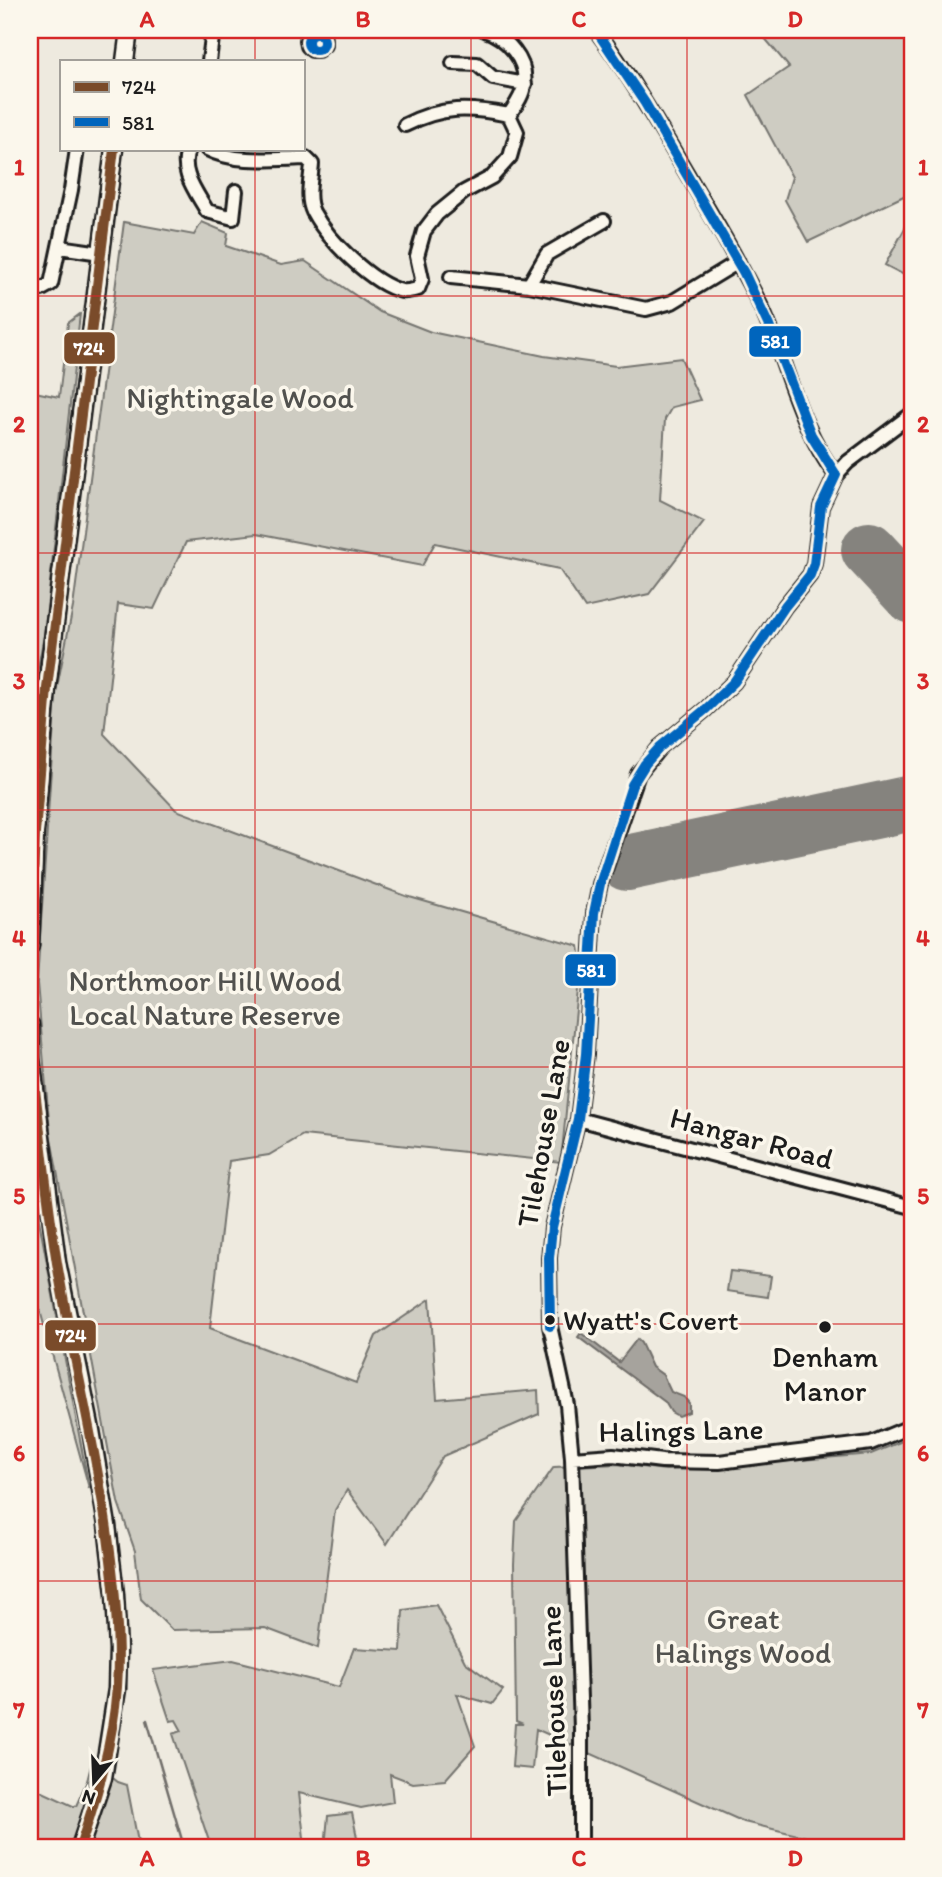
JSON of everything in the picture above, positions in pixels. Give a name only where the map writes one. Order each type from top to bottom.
[{"type":"main road","points":[[125,60],[129,30]]},
{"type":"main road","points":[[30,946],[35,833],[47,688],[114,150]]},
{"type":"main road","points":[[30,1025],[31,1058],[57,1262],[79,1365],[104,1508],[116,1608],[117,1689],[103,1778],[80,1847]]},
{"type":"street","points":[[209,60],[213,30]]},
{"type":"street","points":[[485,30],[498,34],[514,50],[522,65],[525,84],[519,101],[509,115]]},
{"type":"street","points":[[596,30],[622,65],[738,262],[761,307],[802,417],[836,475]]},
{"type":"street","points":[[453,64],[477,64],[493,78],[525,84]]},
{"type":"street","points":[[405,125],[440,110],[480,109],[509,115]]},
{"type":"street","points":[[209,150],[218,155],[251,159],[306,158],[313,164],[309,191],[312,211],[354,261],[386,285],[405,292],[418,289],[422,279],[417,256],[424,231],[437,214],[464,192],[492,177],[510,157],[516,132],[509,115]]},
{"type":"street","points":[[30,287],[42,289],[51,285],[77,150]]},
{"type":"street","points":[[188,150],[186,169],[207,212],[233,218],[236,191]]},
{"type":"street","points":[[528,285],[547,254],[604,221]]},
{"type":"street","points":[[59,247],[101,253]]},
{"type":"street","points":[[451,277],[528,285],[646,309],[672,302],[738,262]]},
{"type":"street","name":"Tilehouse Lane","points":[[581,1847],[581,1729],[572,1458],[567,1405],[550,1326],[548,1268],[552,1227],[578,1119],[586,1054],[594,913],[600,884],[632,786],[645,764],[660,747],[706,709],[734,681],[785,606],[810,575],[814,564],[821,507],[836,475],[848,462],[912,414]]},
{"type":"street","name":"Hangar Road","points":[[578,1119],[912,1207]]},
{"type":"street","name":"Halings Lane","points":[[572,1458],[613,1455],[662,1461],[719,1462],[870,1443],[912,1426]]},
{"type":"green space","points":[[758,30],[912,30],[912,192],[808,242],[785,200],[792,177],[748,95],[789,67]]},
{"type":"green space","points":[[124,222],[194,235],[202,222],[228,233],[226,246],[281,265],[305,261],[380,312],[431,332],[544,356],[616,366],[681,358],[700,400],[672,407],[665,419],[660,500],[704,522],[649,594],[585,608],[559,569],[435,543],[422,566],[256,534],[186,542],[154,609],[118,604],[104,734],[176,810],[406,896],[579,946],[581,959],[561,1162],[303,1135],[269,1155],[229,1161],[210,1328],[356,1383],[376,1336],[430,1299],[437,1399],[538,1390],[539,1414],[443,1456],[387,1544],[347,1490],[335,1510],[318,1648],[265,1628],[172,1630],[141,1599],[135,1551],[118,1502],[50,1133],[37,983],[56,692],[73,607]]},
{"type":"green space","points":[[905,228],[912,232],[912,261],[904,275],[885,265]]},
{"type":"green space","points":[[80,314],[44,636],[33,694],[30,763],[30,391],[59,397],[68,323]]},
{"type":"green space","points":[[30,1172],[89,1488],[30,1274]]},
{"type":"green space","points":[[730,1271],[771,1276],[768,1297],[727,1291]]},
{"type":"green space","name":"Great Halings Wood","points":[[912,1437],[912,1837],[875,1847],[848,1847],[744,1822],[536,1729],[532,1769],[512,1767],[515,1724],[523,1724],[516,1721],[516,1521],[554,1467],[617,1464],[666,1470],[729,1466],[871,1454]]},
{"type":"green space","points":[[436,1605],[465,1662],[503,1690],[492,1704],[457,1694],[475,1746],[445,1780],[413,1783],[390,1774],[393,1802],[361,1808],[299,1793],[305,1847],[211,1847],[173,1734],[182,1731],[176,1720],[170,1721],[153,1670],[233,1660],[339,1687],[354,1648],[401,1651],[403,1610]]},
{"type":"green space","points":[[92,1762],[118,1782],[127,1785],[138,1842],[136,1847],[30,1847],[30,1786],[76,1806]]},
{"type":"green space","points":[[352,1813],[359,1847],[325,1847],[328,1816]]},
{"type":"shaded area","points":[[581,1333],[619,1362],[637,1339],[652,1367],[663,1375],[671,1392],[684,1397],[689,1403],[689,1412],[678,1416],[671,1412],[665,1402],[578,1337]]},
{"type":"waterway","points":[[147,1720],[184,1847]]},
{"type":"runway","points":[[869,550],[912,596]]},
{"type":"runway","points":[[627,863],[912,803]]},
{"type":"transit line","name":"581","points":[[550,1326],[549,1258],[552,1227],[578,1119],[586,1054],[594,913],[600,884],[632,785],[660,747],[734,682],[785,606],[810,575],[814,564],[821,507],[836,475],[811,435],[769,326],[744,273],[645,103],[596,30]]},
{"type":"transit line","name":"581","points":[[313,34],[319,34],[324,42],[322,48],[313,50],[308,45],[308,39],[313,34]]},
{"type":"transit line","name":"724","points":[[30,946],[35,833],[47,688],[114,150]]},
{"type":"transit line","name":"724","points":[[30,1025],[31,1058],[53,1237],[100,1485],[117,1624],[118,1671],[112,1728],[80,1847]]},
{"type":"place","name":"Wyatt's Covert","points":[[550,1320]]},
{"type":"place","name":"Denham Manor","points":[[825,1327]]},
{"type":"park label","name":"Nightingale Wood","points":[[240,397]]},
{"type":"park label","name":"Northmoor Hill Wood Local Nature Reserve","points":[[205,997]]}]
